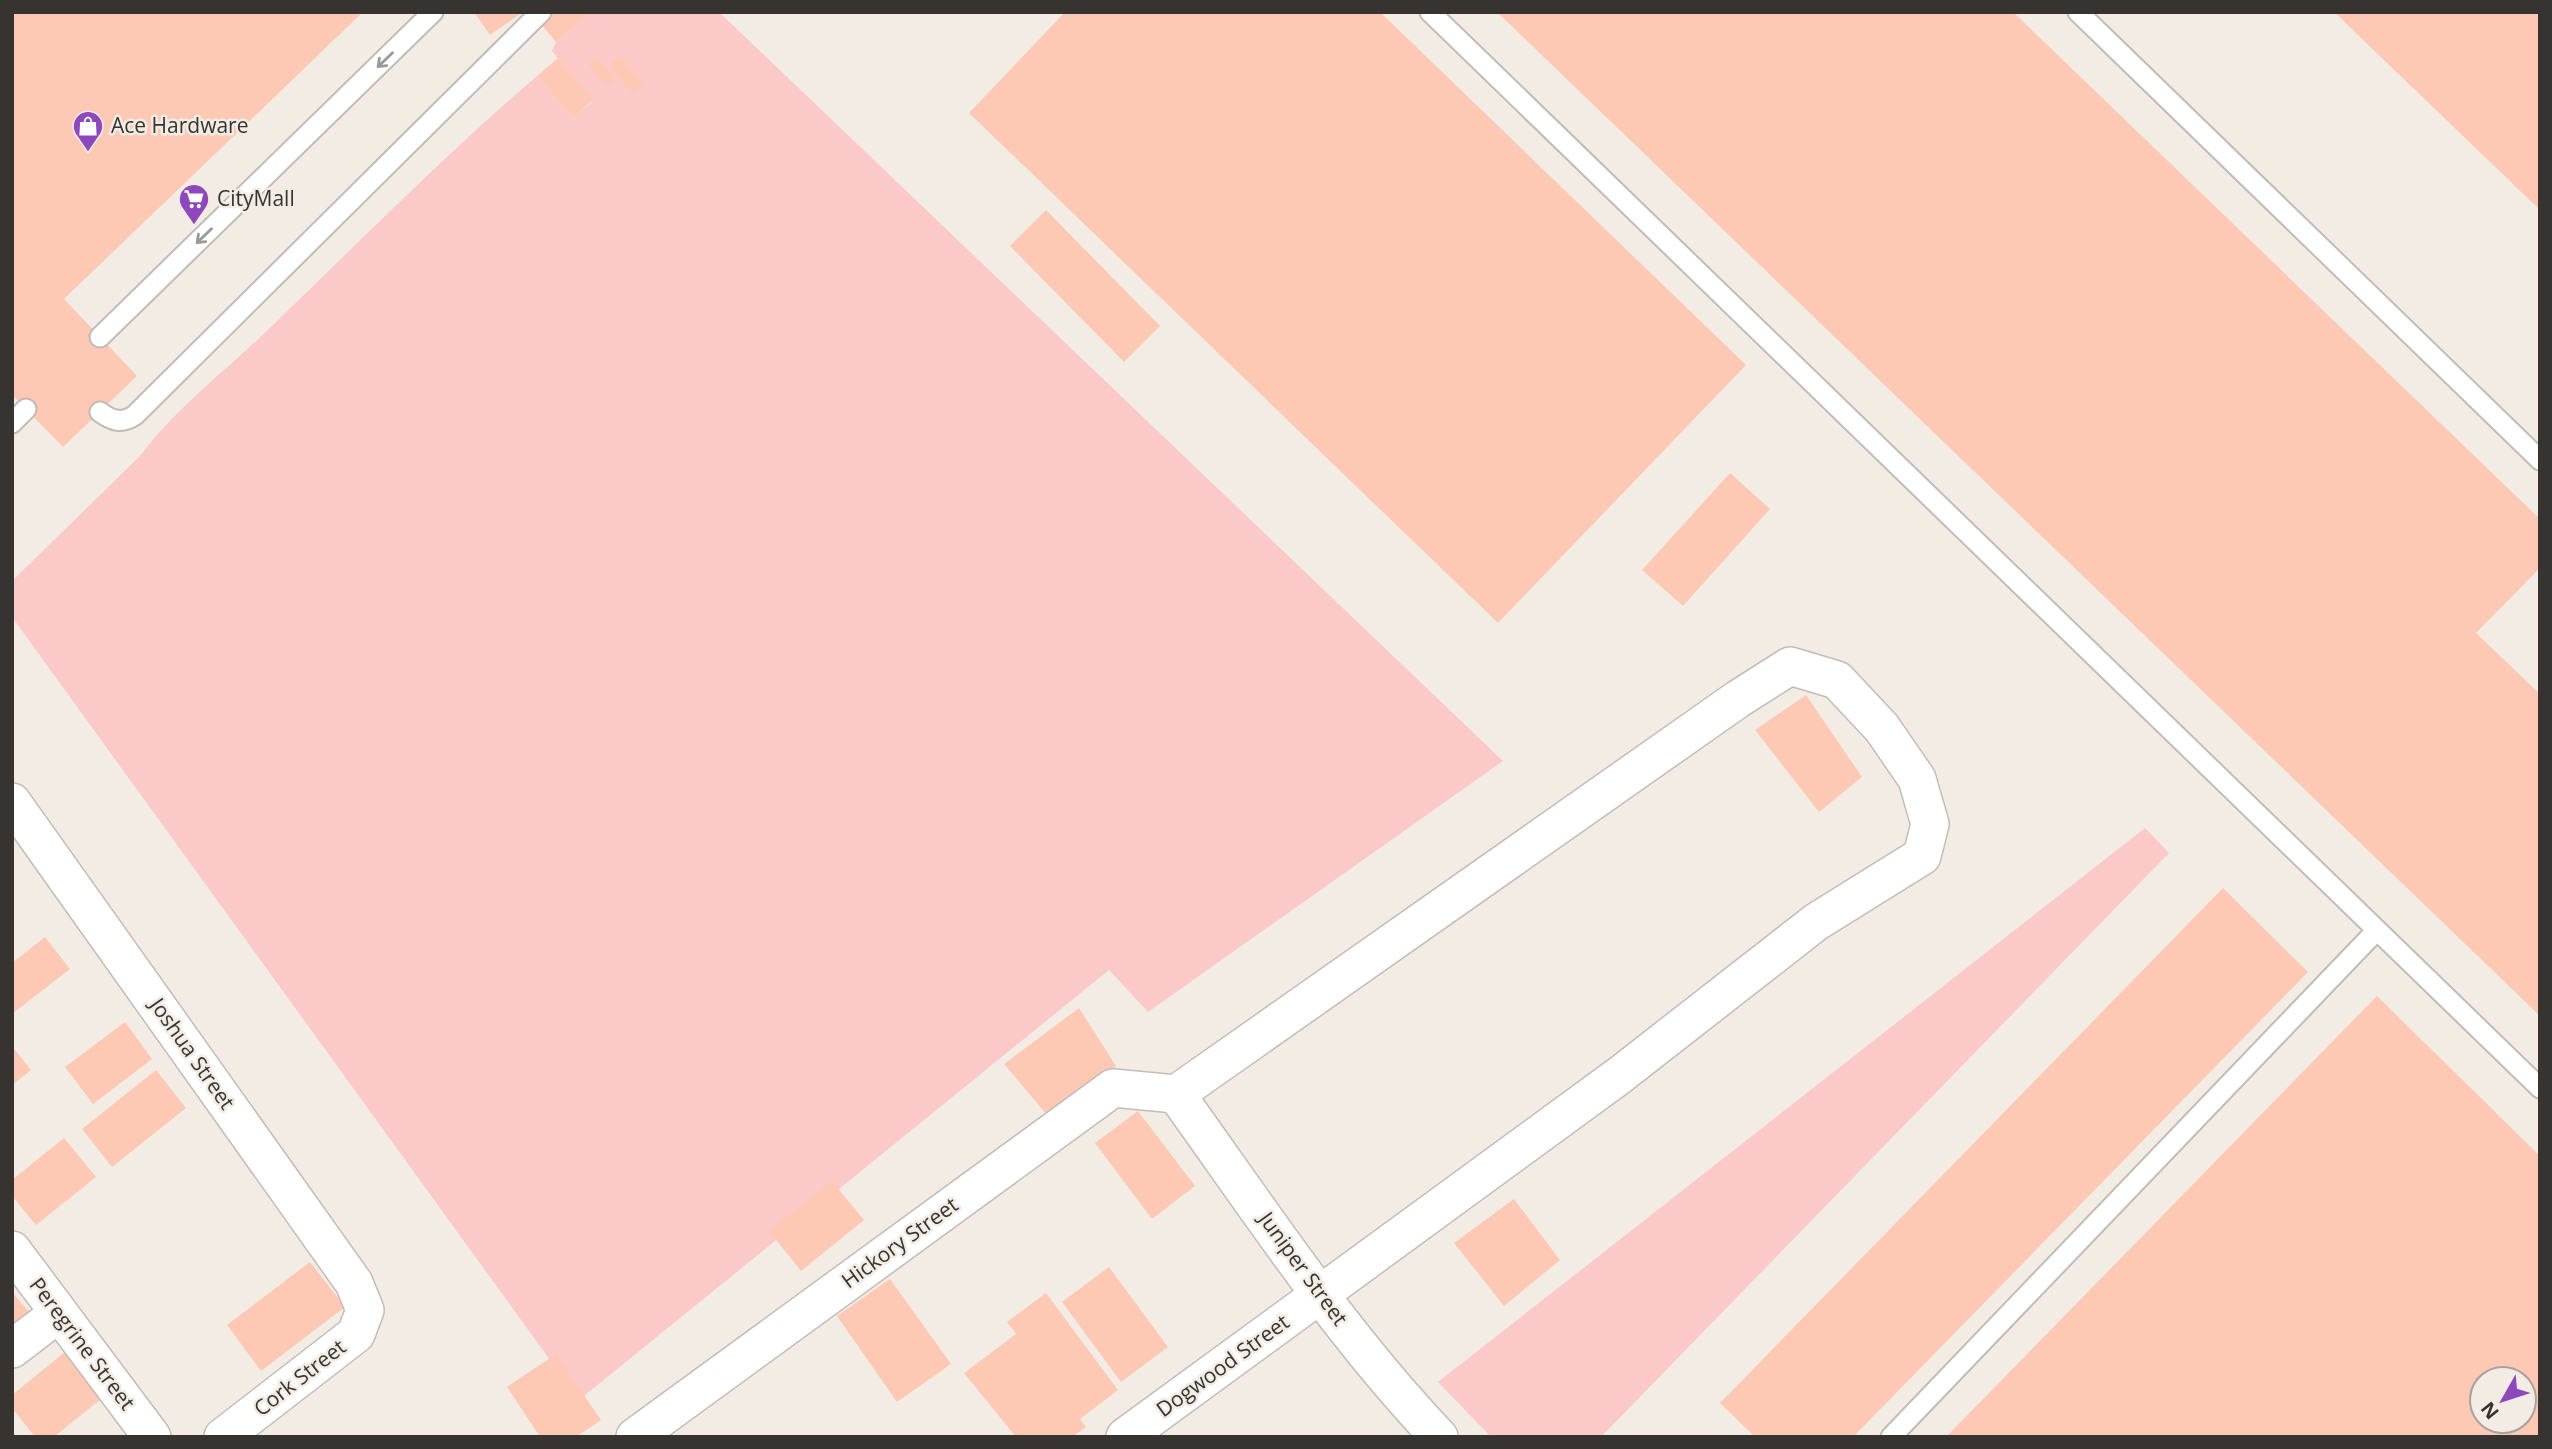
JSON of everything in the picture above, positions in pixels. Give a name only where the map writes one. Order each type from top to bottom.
[{"type":"street","name":"Dogwood Street","points":[[1125,1437],[1619,1075],[1816,922],[1922,856],[1930,824],[1917,779],[1882,728],[1838,680],[1790,666],[1738,699],[1176,1094]]},
{"type":"street","name":"Joshua Street","points":[[12,802],[354,1283],[365,1310]]},
{"type":"street","name":"Hickory Street","points":[[635,1437],[1113,1088],[1176,1094]]},
{"type":"street","name":"Juniper Street","points":[[1176,1094],[1320,1295],[1397,1392],[1439,1437]]},
{"type":"street","name":"Peregrine Street","points":[[12,1250],[152,1437]]},
{"type":"street","name":"Cork Street","points":[[223,1437],[356,1334],[365,1310]]},
{"type":"street","points":[[12,1349],[59,1313]]},
{"type":"lane","points":[[100,337],[433,12]]},
{"type":"lane","points":[[100,412],[119,421],[128,420],[135,415],[541,12]]},
{"type":"lane","points":[[1430,12],[2540,1088]]},
{"type":"lane","points":[[2078,12],[2540,460]]},
{"type":"lane","points":[[1891,1437],[2377,930]]},
{"type":"shaded area","points":[[591,12],[719,12],[1503,761],[1148,1012],[1109,970],[579,1400],[12,617],[12,581],[140,456],[187,404],[436,167],[537,76],[573,118],[593,101],[552,51],[556,42]]},
{"type":"shaded area","points":[[2145,828],[2169,853],[1601,1437],[1491,1437],[1438,1382]]},
{"type":"building","points":[[12,12],[363,12],[64,299],[137,376],[63,447],[12,395]]},
{"type":"building","points":[[474,12],[519,12],[520,14],[490,35]]},
{"type":"building","points":[[553,12],[591,12],[556,42],[540,23]]},
{"type":"building","points":[[1065,12],[1380,12],[1746,365],[1498,623],[969,113]]},
{"type":"building","points":[[1497,12],[2013,12],[2540,519],[2540,568],[2476,633],[2540,694],[2540,1016]]},
{"type":"building","points":[[2334,12],[2540,12],[2540,210]]},
{"type":"building","points":[[620,56],[644,85],[633,94],[609,66]]},
{"type":"building","points":[[597,57],[616,79],[607,86],[588,65]]},
{"type":"building","points":[[558,58],[593,100],[573,118],[537,76]]},
{"type":"building","points":[[1046,210],[1160,326],[1124,362],[1010,246]]},
{"type":"building","points":[[1730,473],[1770,509],[1683,606],[1642,570]]},
{"type":"building","points":[[1806,695],[1862,777],[1819,812],[1755,730]]},
{"type":"building","points":[[2223,888],[2308,972],[1853,1437],[1755,1437],[1720,1403]]},
{"type":"building","points":[[45,937],[70,969],[12,1014],[12,963]]},
{"type":"building","points":[[2377,996],[2540,1156],[2540,1437],[1946,1437]]},
{"type":"building","points":[[1079,1008],[1116,1066],[1053,1122],[1004,1064]]},
{"type":"building","points":[[125,1022],[152,1059],[93,1104],[65,1067]]},
{"type":"building","points":[[12,1046],[31,1070],[12,1085]]},
{"type":"building","points":[[156,1070],[186,1108],[112,1167],[82,1129]]},
{"type":"building","points":[[1138,1111],[1195,1186],[1152,1219],[1095,1143]]},
{"type":"building","points":[[64,1138],[96,1177],[36,1225],[12,1196],[12,1180]]},
{"type":"building","points":[[832,1181],[864,1220],[801,1271],[769,1231]]},
{"type":"building","points":[[1514,1199],[1560,1260],[1504,1306],[1454,1243]]},
{"type":"building","points":[[310,1262],[345,1307],[261,1371],[227,1325]]},
{"type":"building","points":[[1109,1267],[1168,1347],[1121,1382],[1062,1302]]},
{"type":"building","points":[[890,1279],[951,1364],[897,1402],[837,1316]]},
{"type":"building","points":[[12,1292],[29,1312],[12,1326]]},
{"type":"building","points":[[1046,1293],[1118,1390],[1080,1419],[1086,1427],[1072,1437],[1016,1437],[964,1373],[1016,1334],[1007,1322]]},
{"type":"building","points":[[65,1352],[102,1398],[54,1437],[35,1437],[12,1408],[12,1395]]},
{"type":"building","points":[[556,1354],[601,1420],[576,1437],[540,1437],[507,1387]]},
{"type":"place","name":"Ace Hardware","points":[[88,153]]},
{"type":"place","name":"CityMall","points":[[194,226]]}]
